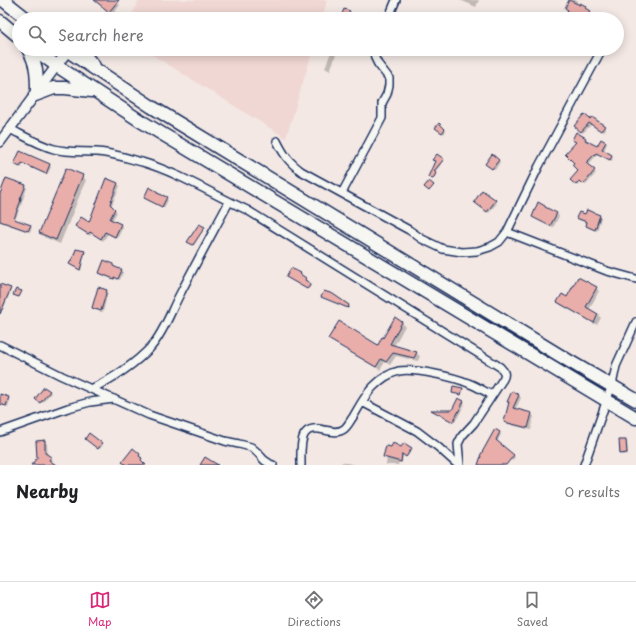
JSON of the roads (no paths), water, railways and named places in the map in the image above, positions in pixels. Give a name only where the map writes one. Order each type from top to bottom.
[{"type":"main road","points":[[3,0],[19,12]]},
{"type":"main road","points":[[0,21],[12,31]]},
{"type":"main road","points":[[33,56],[37,68],[36,93],[54,88],[70,88],[95,92]]},
{"type":"main road","points":[[43,56],[95,92],[153,128],[636,418]]},
{"type":"main road","points":[[76,56],[142,101],[569,361],[636,400]]},
{"type":"street","points":[[391,12],[396,0]]},
{"type":"street","points":[[14,8],[21,12]]},
{"type":"street","points":[[0,142],[63,56]]},
{"type":"street","points":[[88,56],[94,64],[142,101]]},
{"type":"street","points":[[342,193],[382,118],[382,103],[387,94],[389,78],[378,64],[375,56]]},
{"type":"street","points":[[276,141],[290,162],[301,171],[432,244],[443,249],[462,252],[477,251],[490,247],[499,242],[507,232],[539,166],[598,56]]},
{"type":"street","points":[[10,129],[53,149],[118,155],[168,171],[196,184],[247,210],[500,367],[504,371],[504,377],[474,423],[459,441],[459,465]]},
{"type":"street","points":[[91,389],[122,372],[151,346],[162,331],[179,295],[229,202]]},
{"type":"street","points":[[507,232],[607,271],[636,279]]},
{"type":"street","points":[[584,465],[612,385],[616,366],[636,322]]},
{"type":"street","points":[[0,345],[55,373],[149,415],[225,442],[251,447],[264,460],[273,465]]},
{"type":"street","points":[[301,465],[302,443],[304,435],[309,430],[319,428],[331,432],[337,432],[343,430],[369,391],[389,375],[398,371],[408,370],[461,380],[492,395]]},
{"type":"street","points":[[0,432],[68,408],[90,402],[114,399]]},
{"type":"street","points":[[362,402],[417,431],[438,446],[459,465]]}]
